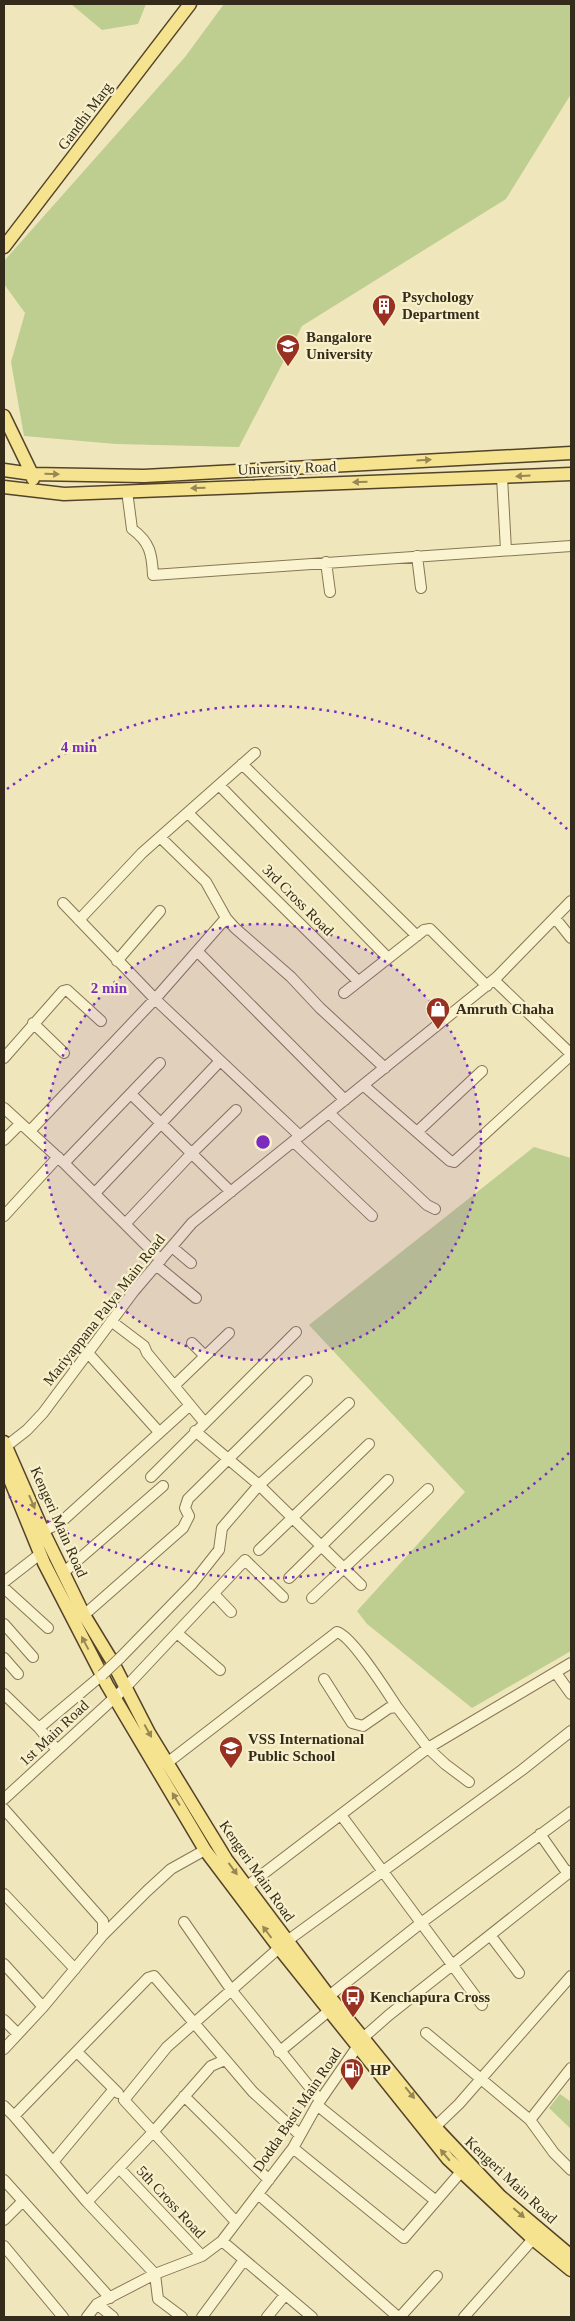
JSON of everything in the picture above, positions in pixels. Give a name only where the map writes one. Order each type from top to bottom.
[{"type":"main road","name":"Gandhi Marg","points":[[4,247],[190,4]]},
{"type":"main road","points":[[4,416],[32,474],[34,492]]},
{"type":"main road","name":"University Road","points":[[4,470],[32,474],[144,476],[571,453]]},
{"type":"main road","name":"University Road","points":[[4,487],[64,494],[571,474]]},
{"type":"main road","name":"Kengeri Main Road","points":[[4,1445],[8,1472],[40,1554],[102,1675],[204,1850],[283,1945],[329,1996],[361,2042],[460,2173],[532,2239],[571,2270]]},
{"type":"main road","name":"Kengeri Main Road","points":[[8,1472],[43,1531],[84,1615],[112,1661],[167,1763],[216,1844],[283,1945],[330,2010],[361,2042],[435,2127],[500,2196],[571,2256]]},
{"type":"street","points":[[502,477],[506,550]]},
{"type":"street","points":[[127,491],[132,530],[148,543],[152,552],[153,575],[571,546]]},
{"type":"street","points":[[417,556],[421,588]]},
{"type":"street","points":[[326,562],[330,592]]},
{"type":"street","points":[[79,920],[142,853],[189,814],[255,752]]},
{"type":"street","points":[[242,764],[417,936]]},
{"type":"street","points":[[219,786],[388,958]]},
{"type":"street","name":"3rd Cross Road","points":[[189,814],[358,981]]},
{"type":"street","points":[[161,838],[206,882],[226,918],[291,977],[320,1008],[385,1068]]},
{"type":"street","name":"Mariyappana Palya Main Road","points":[[4,1445],[27,1430],[43,1413],[158,1262],[192,1223],[490,983],[571,901]]},
{"type":"street","points":[[63,904],[154,999],[220,1061],[372,1216]]},
{"type":"street","points":[[118,961],[160,911]]},
{"type":"street","points":[[30,1131],[154,999],[226,918]]},
{"type":"street","points":[[555,918],[571,938]]},
{"type":"street","points":[[344,994],[417,936],[430,929],[436,932],[490,983],[571,1054],[454,1162],[450,1161],[364,1085]]},
{"type":"street","points":[[197,951],[345,1100]]},
{"type":"street","points":[[4,1058],[62,991],[67,990],[100,1020]]},
{"type":"street","points":[[33,1023],[64,1053]]},
{"type":"street","points":[[95,1193],[220,1061]]},
{"type":"street","points":[[4,1216],[131,1094],[160,1062]]},
{"type":"street","points":[[417,1132],[482,1071]]},
{"type":"street","points":[[131,1094],[232,1192]]},
{"type":"street","points":[[4,1108],[126,1223],[158,1262],[196,1298]]},
{"type":"street","points":[[126,1223],[192,1153],[236,1110]]},
{"type":"street","points":[[329,1113],[427,1205],[436,1209]]},
{"type":"street","points":[[4,1140],[20,1124]]},
{"type":"street","points":[[172,1247],[191,1263]]},
{"type":"street","points":[[112,1321],[144,1346],[147,1353],[204,1422]]},
{"type":"street","points":[[151,1477],[296,1332]]},
{"type":"street","points":[[175,1386],[229,1333]]},
{"type":"street","points":[[192,1343],[205,1356]]},
{"type":"street","points":[[88,1353],[159,1432]]},
{"type":"street","points":[[84,1615],[183,1528],[189,1516],[185,1508],[188,1499],[308,1381]]},
{"type":"street","points":[[38,1728],[102,1675],[192,1584],[219,1550],[222,1528],[259,1485],[349,1403]]},
{"type":"street","points":[[43,1531],[60,1523],[190,1405]]},
{"type":"street","points":[[196,1431],[259,1485],[320,1547],[361,1584]]},
{"type":"street","points":[[260,1550],[369,1444]]},
{"type":"street","points":[[289,1578],[388,1480]]},
{"type":"street","points":[[64,1574],[163,1486]]},
{"type":"street","points":[[312,1598],[428,1489]]},
{"type":"street","points":[[4,1582],[40,1554]]},
{"type":"street","name":"1st Main Road","points":[[4,1799],[125,1688],[246,1560],[283,1597]]},
{"type":"street","points":[[4,1588],[48,1628]]},
{"type":"street","points":[[214,1594],[231,1612]]},
{"type":"street","points":[[4,1624],[33,1657]]},
{"type":"street","points":[[167,1763],[337,1632],[344,1636],[362,1657],[428,1748],[469,1782]]},
{"type":"street","points":[[177,1633],[220,1670]]},
{"type":"street","points":[[4,1658],[18,1674]]},
{"type":"street","points":[[246,1887],[428,1748],[571,1663]]},
{"type":"street","points":[[556,1673],[571,1694]]},
{"type":"street","points":[[324,1678],[356,1726],[363,1726],[390,1708],[397,1707]]},
{"type":"street","points":[[4,1694],[57,1750]]},
{"type":"street","points":[[124,2100],[167,2047],[283,1945],[571,1730]]},
{"type":"street","points":[[4,1809],[103,1921],[103,1935]]},
{"type":"street","points":[[329,1996],[421,1923],[571,1812]]},
{"type":"street","points":[[341,1815],[482,2005]]},
{"type":"street","points":[[540,1834],[570,1872]]},
{"type":"street","points":[[4,2049],[43,2007],[103,1935],[171,1869],[204,1850]]},
{"type":"street","name":"Dodda Basti Main Road","points":[[87,2317],[97,2304],[155,2274],[202,2256],[222,2240],[293,2148],[318,2102],[361,2042],[490,1935],[570,1872]]},
{"type":"street","points":[[4,1894],[75,1969]]},
{"type":"street","points":[[184,1922],[232,1991],[318,2102],[436,2201]]},
{"type":"street","points":[[490,1935],[519,1973]]},
{"type":"street","points":[[4,1964],[43,2007]]},
{"type":"street","points":[[14,2116],[148,1978],[154,1976],[254,2092],[300,2134]]},
{"type":"street","points":[[435,2127],[459,2104],[571,1976]]},
{"type":"street","points":[[280,2052],[330,2010]]},
{"type":"street","points":[[4,2020],[18,2034]]},
{"type":"street","points":[[426,2033],[530,2120],[554,2154],[571,2170]]},
{"type":"street","points":[[77,2052],[154,2131],[236,2222]]},
{"type":"street","points":[[87,2202],[154,2131],[210,2066],[225,2060]]},
{"type":"street","points":[[530,2120],[571,2068]]},
{"type":"street","points":[[53,2162],[114,2089]]},
{"type":"street","points":[[184,2096],[269,2180]]},
{"type":"street","points":[[4,2106],[87,2202],[155,2274],[158,2299],[182,2317]]},
{"type":"street","points":[[293,2148],[404,2238],[460,2173]]},
{"type":"street","name":"5th Cross Road","points":[[119,2168],[202,2256]]},
{"type":"street","points":[[4,2180],[110,2298]]},
{"type":"street","points":[[258,2194],[399,2317],[437,2276]]},
{"type":"street","points":[[4,2220],[22,2202]]},
{"type":"street","points":[[465,2317],[532,2239]]},
{"type":"street","points":[[222,2240],[312,2317]]},
{"type":"street","points":[[4,2246],[62,2317]]},
{"type":"street","points":[[202,2317],[244,2260]]},
{"type":"street","points":[[267,2317],[285,2295]]},
{"type":"street","points":[[97,2304],[113,2317]]},
{"type":"green space","points":[[71,4],[146,4],[138,24],[102,30]]},
{"type":"green space","points":[[224,4],[571,4],[571,94],[506,199],[302,326],[239,447],[116,444],[24,436],[11,362],[25,313],[4,284],[4,261],[185,57]]},
{"type":"green space","points":[[534,1147],[571,1158],[571,1651],[472,1708],[367,1624],[357,1611],[465,1492],[309,1325]]},
{"type":"green space","points":[[560,2094],[571,2102],[571,2129],[549,2108]]},
{"type":"place","name":"Psychology Department","points":[[384,327]]},
{"type":"place","name":"Bangalore University","points":[[288,367]]},
{"type":"place","name":"Amruth Chaha","points":[[438,1030]]},
{"type":"place","name":"VSS International Public School","points":[[231,1769]]},
{"type":"place","name":"Kenchapura Cross","points":[[353,2018]]},
{"type":"place","name":"HP","points":[[352,2091]]}]
